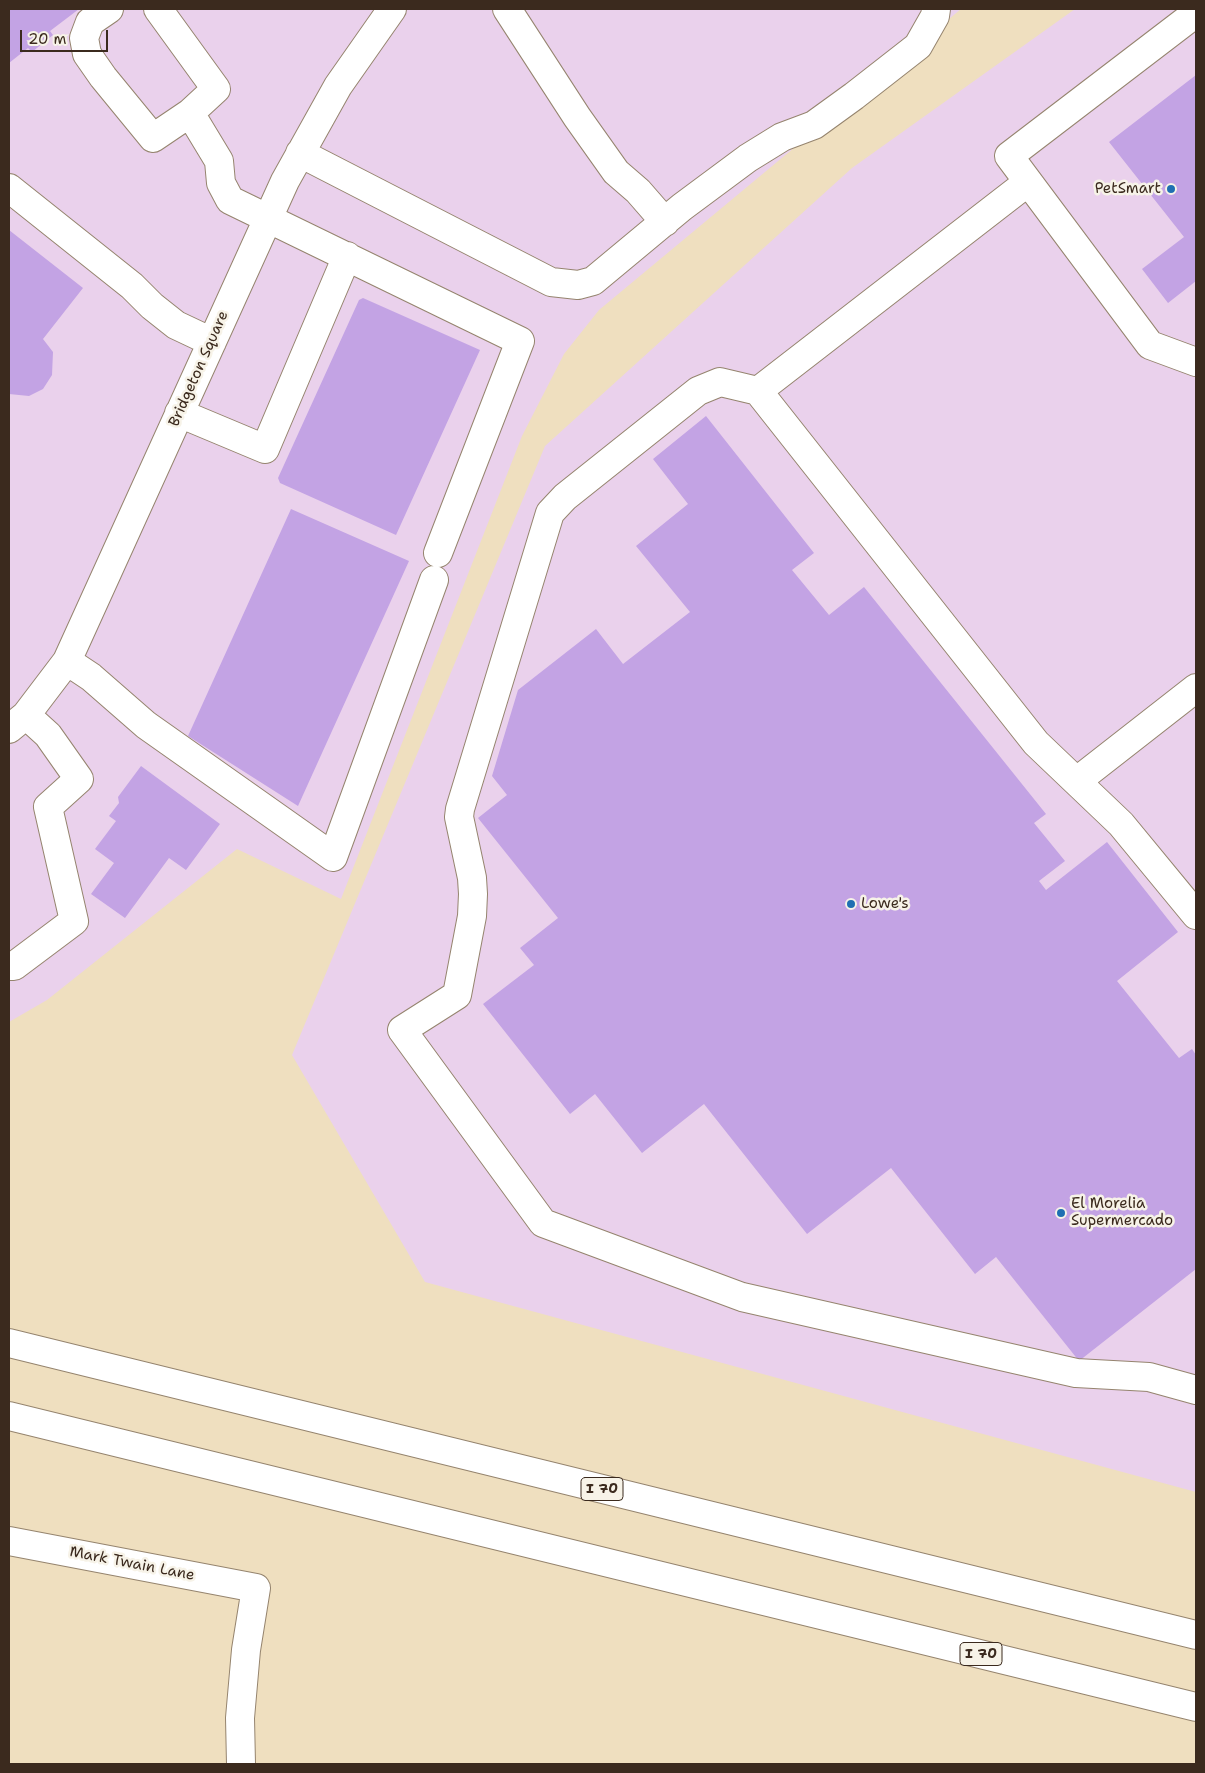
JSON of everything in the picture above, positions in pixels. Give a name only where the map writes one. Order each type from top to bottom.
[{"type":"main road","points":[[108,9],[90,22],[84,38],[87,54],[103,77],[153,138],[190,113],[216,89],[158,9]]},
{"type":"main road","name":"Bridgeton Square","points":[[17,722],[67,661],[267,218],[300,152],[347,73],[392,9]]},
{"type":"main road","points":[[507,9],[616,172],[638,191],[665,222]]},
{"type":"main road","points":[[300,152],[552,282],[578,285],[593,281],[748,158],[782,138],[814,125],[918,46],[935,16],[936,9]]},
{"type":"main road","points":[[1196,13],[1009,156],[1150,345],[1196,362]]},
{"type":"main road","points":[[190,113],[219,161],[221,183],[230,200],[520,341],[438,553]]},
{"type":"main road","points":[[758,391],[1028,182]]},
{"type":"main road","points":[[9,188],[132,286],[152,306],[176,325],[212,342]]},
{"type":"main road","points":[[180,413],[265,449],[347,256]]},
{"type":"main road","points":[[1196,915],[1121,824],[1036,743],[758,391],[720,382],[698,390],[565,497],[550,513],[460,809],[459,817],[470,868],[473,894],[472,916],[457,995],[402,1030],[543,1223],[742,1297],[1076,1373],[1149,1377],[1196,1390]]},
{"type":"main road","points":[[67,661],[91,677],[146,725],[333,857],[434,580]]},
{"type":"main road","points":[[1077,782],[1196,688]]},
{"type":"main road","points":[[9,966],[14,966],[74,921],[48,807],[80,779],[48,735],[17,722]]},
{"type":"main road","name":"I 70","points":[[9,1343],[1196,1635]]},
{"type":"main road","name":"I 70","points":[[9,1416],[1196,1707]]},
{"type":"main road","name":"Mark Twain Lane","points":[[9,1541],[256,1588],[246,1650],[240,1718],[241,1764]]},
{"type":"shaded area","points":[[9,9],[961,9],[599,310],[564,354],[522,436],[341,899],[237,849],[47,1000],[9,1022]]},
{"type":"shaded area","points":[[1075,9],[1196,9],[1196,1492],[425,1282],[292,1055],[545,446],[852,168]]},
{"type":"building","points":[[9,9],[79,9],[50,31],[53,35],[32,52],[28,48],[9,63]]},
{"type":"building","name":"PetSmart","points":[[1196,75],[1196,281],[1168,303],[1142,269],[1184,237],[1109,142]]},
{"type":"building","points":[[9,230],[83,288],[43,339],[53,352],[52,375],[43,389],[29,396],[9,394]]},
{"type":"building","points":[[363,298],[480,350],[396,535],[280,483],[278,478],[359,300]]},
{"type":"building","name":"Lowe's","points":[[706,416],[814,553],[792,570],[829,615],[864,587],[1046,814],[1034,823],[1065,861],[1039,881],[1046,890],[1107,842],[1178,932],[1117,981],[1179,1058],[1192,1049],[1196,1055],[1196,1269],[1079,1361],[996,1257],[975,1274],[891,1168],[807,1234],[704,1104],[642,1153],[595,1094],[570,1114],[483,1004],[534,965],[520,948],[558,918],[478,818],[507,795],[492,776],[518,690],[596,629],[623,664],[690,612],[636,546],[688,504],[653,459]]},
{"type":"building","points":[[291,509],[409,561],[298,806],[188,736]]},
{"type":"building","points":[[141,766],[220,824],[186,870],[169,858],[125,918],[91,894],[114,863],[95,849],[116,821],[109,816],[119,803],[118,797]]},
{"type":"place","name":"PetSmart","points":[[1171,189]]},
{"type":"place","name":"Lowe's","points":[[851,904]]},
{"type":"place","name":"El Morelia Supermercado","points":[[1061,1213]]}]
